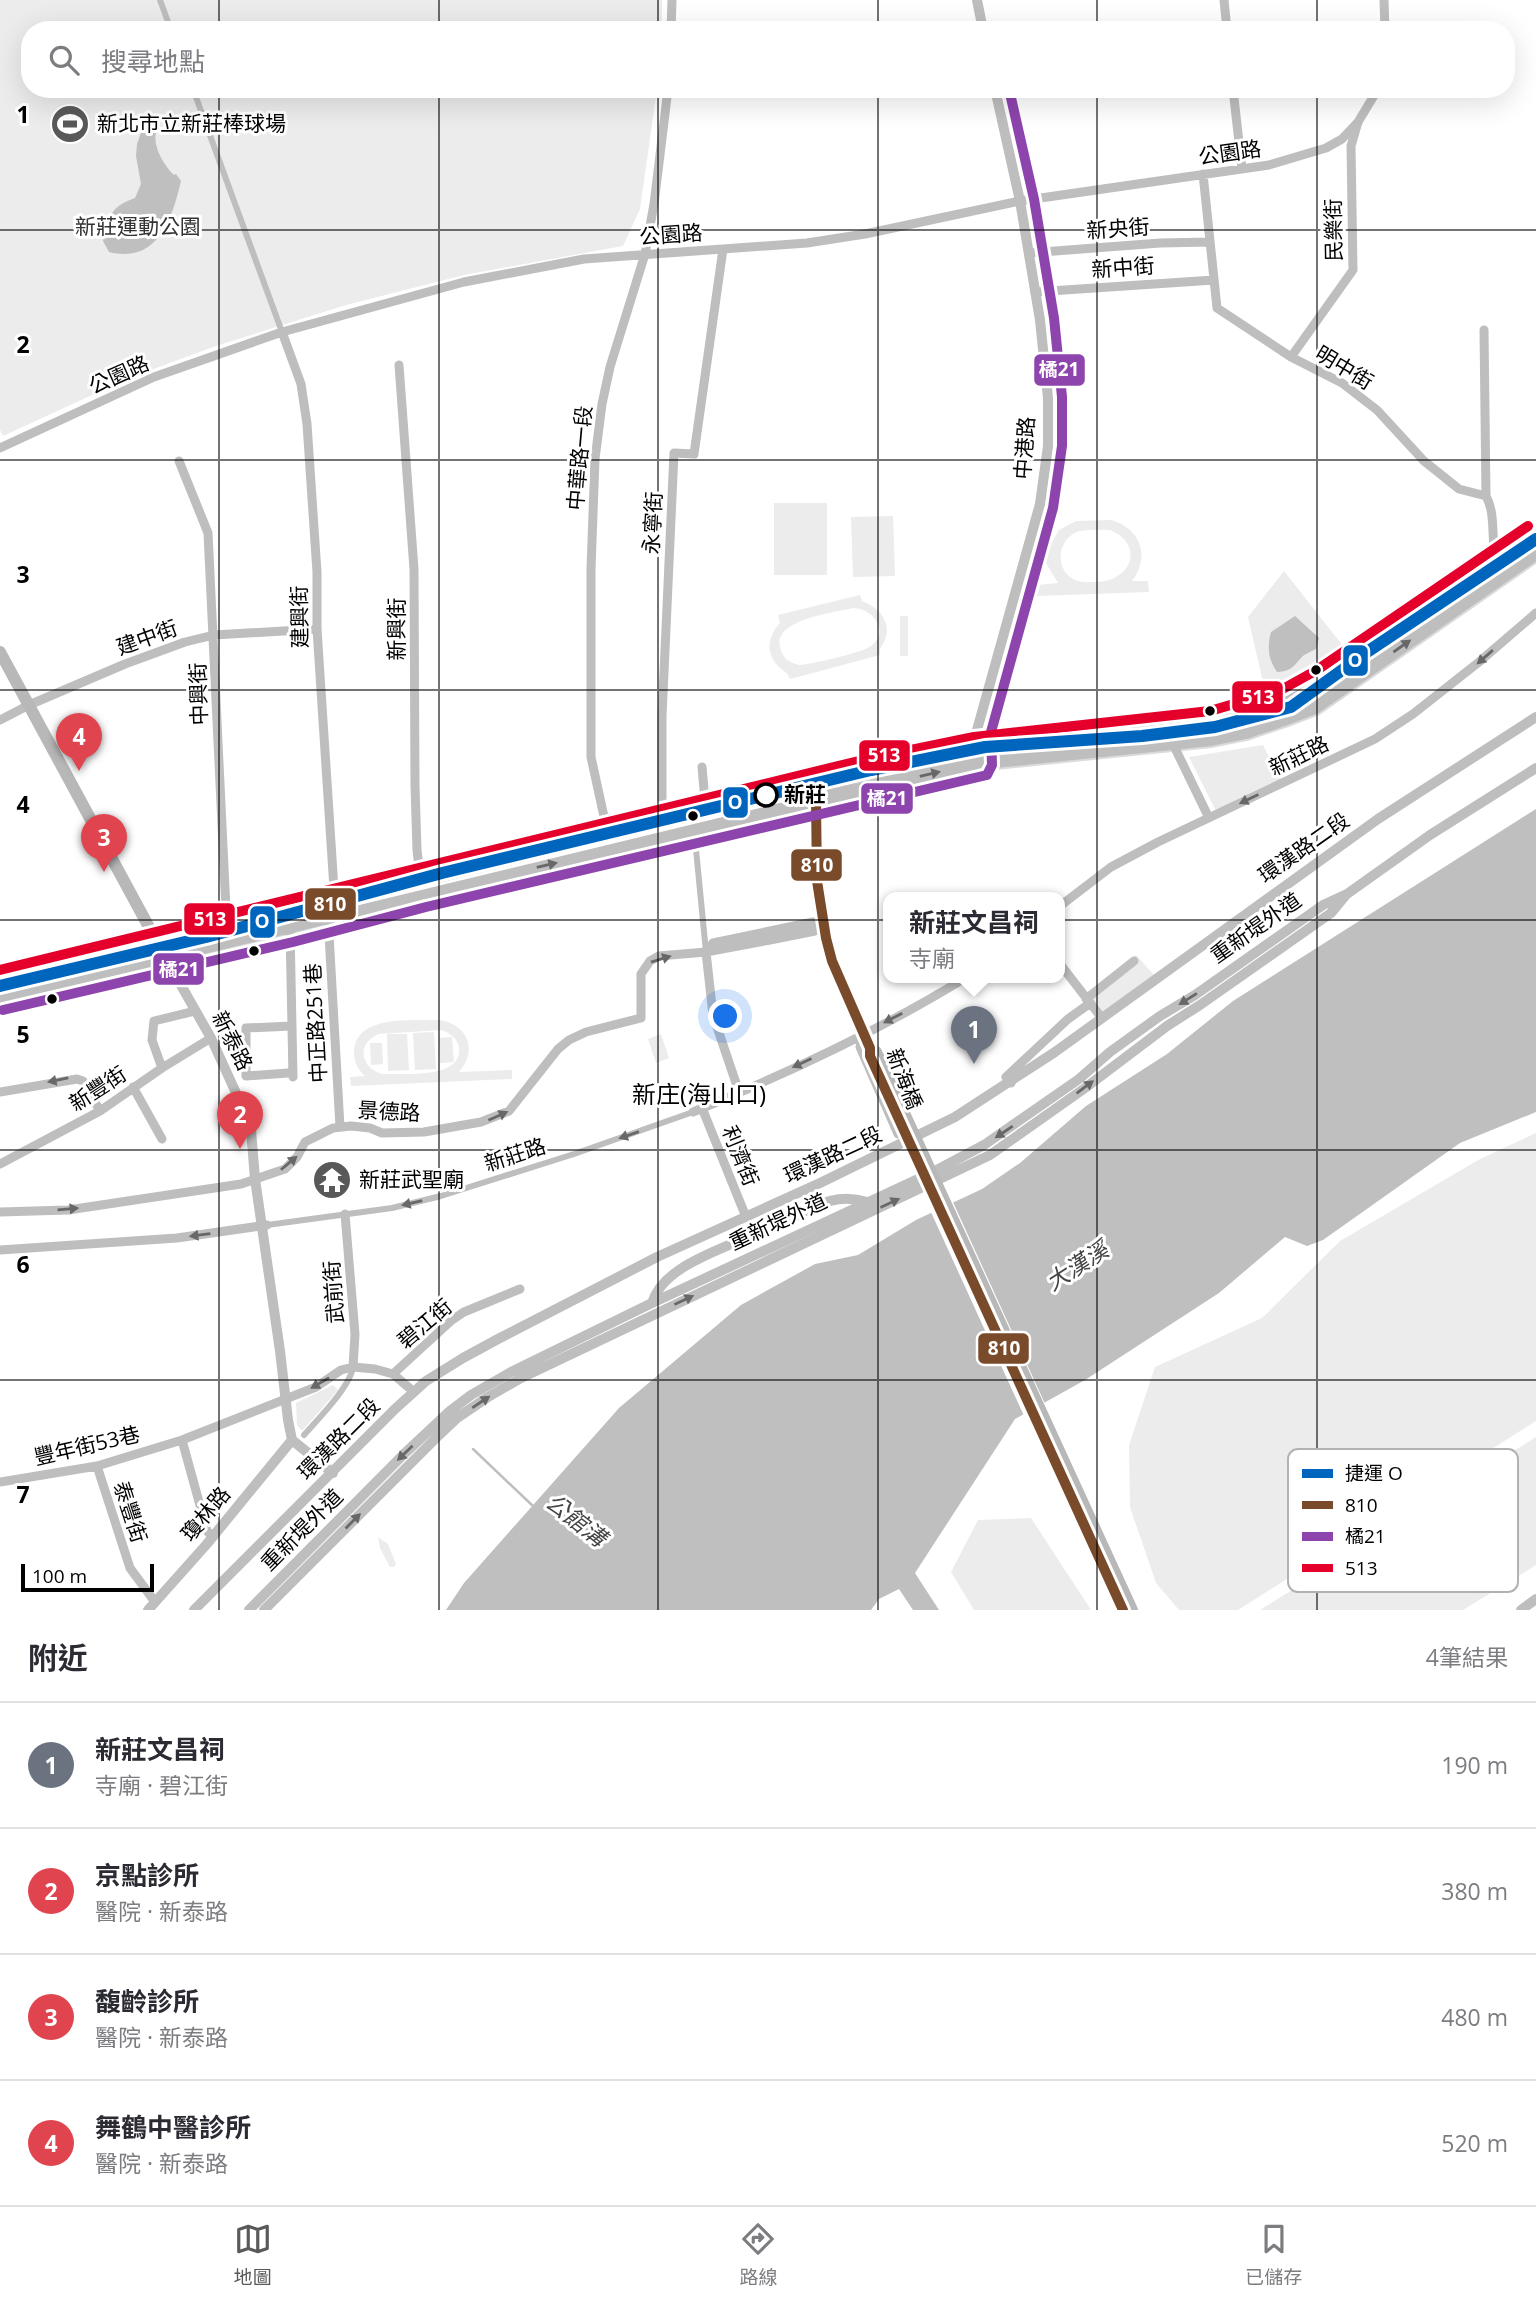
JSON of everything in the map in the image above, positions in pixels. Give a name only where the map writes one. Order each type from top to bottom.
[{"type":"main road","points":[[977,757],[1173,744],[1246,732],[1315,707],[1501,569],[1536,538]]},
{"type":"main road","points":[[422,888],[608,835],[706,812],[814,794],[977,757],[1213,725],[1267,710],[1287,703],[1324,682],[1501,569],[1536,553]]},
{"type":"main road","name":"新泰路","points":[[0,652],[163,952]]},
{"type":"main road","points":[[0,996],[163,952],[227,930],[332,910],[694,829],[814,794]]},
{"type":"main road","points":[[814,794],[817,881],[823,926],[832,961],[870,1048]]},
{"type":"main road","points":[[0,984],[290,928],[332,910]]},
{"type":"main road","name":"新海橋","points":[[870,1048],[870,1056],[1123,1610]]},
{"type":"main road","name":"新海橋","points":[[870,1048],[876,1052],[1132,1610]]},
{"type":"street","points":[[160,0],[168,21]]},
{"type":"street","points":[[671,21],[672,0]]},
{"type":"street","points":[[977,0],[981,21]]},
{"type":"street","points":[[1224,0],[1226,21]]},
{"type":"street","points":[[1384,0],[1385,21]]},
{"type":"street","points":[[196,98],[282,332]]},
{"type":"street","name":"中華路一段","points":[[608,835],[591,758],[591,569],[595,467],[602,404],[610,367],[645,254],[667,98]]},
{"type":"street","name":"中港路","points":[[977,757],[980,717],[1040,504],[1048,446],[1048,398],[1035,292],[1020,201],[997,98]]},
{"type":"street","points":[[1234,98],[1242,169]]},
{"type":"street","name":"民樂街","points":[[1292,357],[1353,270],[1351,146],[1358,122],[1373,98]]},
{"type":"street","name":"公園路","points":[[0,448],[154,377],[282,332],[464,282],[584,259],[807,243],[1020,201],[1242,169],[1296,159],[1326,148],[1342,139],[1358,122]]},
{"type":"street","name":"明中街","points":[[1203,174],[1217,309],[1292,357],[1342,383],[1377,410],[1424,461],[1459,489],[1486,496]]},
{"type":"street","name":"新央街","points":[[1029,253],[1210,242]]},
{"type":"street","name":"永寧街","points":[[662,823],[663,694],[674,453],[694,454],[723,249]]},
{"type":"street","name":"新中街","points":[[1035,292],[1214,280]]},
{"type":"street","points":[[1484,330],[1486,496],[1492,507],[1494,555],[1501,569]]},
{"type":"street","name":"建興街","points":[[282,332],[302,384],[307,424],[317,572],[317,629],[332,910]]},
{"type":"street","name":"新興街","points":[[399,365],[414,569],[416,850],[422,888]]},
{"type":"street","name":"中興街","points":[[179,461],[208,533],[227,930]]},
{"type":"street","name":"新莊路","points":[[1065,902],[1111,867],[1376,739],[1413,714],[1536,613]]},
{"type":"street","name":"建中街","points":[[0,720],[154,652],[214,635],[317,629]]},
{"type":"street","name":"環漢路二段","points":[[194,1610],[414,1392],[463,1358],[657,1257],[748,1223],[929,1132],[1011,1083],[1378,819],[1536,717]]},
{"type":"street","points":[[1173,744],[1209,818]]},
{"type":"street","points":[[702,768],[706,812]]},
{"type":"street","name":"重新堤外道","points":[[249,1610],[450,1411],[490,1383],[984,1145],[1079,1079],[1110,1052],[1160,1016],[1195,995],[1323,905],[1347,894],[1430,835],[1536,768]]},
{"type":"street","points":[[694,829],[713,1015],[739,1092]]},
{"type":"street","name":"重新堤外道","points":[[264,1610],[438,1436],[488,1396],[611,1334],[990,1155],[1167,1026],[1331,913],[1347,894]]},
{"type":"street","name":"中正路251巷","points":[[332,910],[340,1127]]},
{"type":"street","name":"景德路","points":[[0,1212],[68,1210],[241,1184],[285,1169],[297,1157],[305,1142],[340,1127],[370,1128],[382,1133],[424,1132],[481,1122],[509,1111],[558,1049],[569,1040],[586,1032],[641,1018],[641,974],[650,961],[659,956],[706,952],[815,931],[823,926]]},
{"type":"street","points":[[290,928],[292,1026],[290,1075],[246,1076],[246,1028],[292,1026]]},
{"type":"street","name":"新泰路","points":[[163,952],[211,1038],[251,1130],[255,1179],[264,1225],[292,1440]]},
{"type":"street","points":[[1011,1083],[1006,1077],[1134,961]]},
{"type":"street","points":[[1065,971],[1101,1017]]},
{"type":"street","name":"新莊路","points":[[0,1250],[177,1238],[392,1208],[442,1196],[574,1154],[698,1110],[864,1033],[957,983]]},
{"type":"street","points":[[162,1068],[152,1041],[154,1021],[195,1011]]},
{"type":"street","points":[[898,1134],[860,1047],[864,1033],[874,1040],[917,1126]]},
{"type":"street","name":"新豐街","points":[[0,1164],[100,1111],[211,1038]]},
{"type":"street","points":[[0,1092],[77,1079],[87,1087],[100,1111]]},
{"type":"street","points":[[133,1087],[162,1139]]},
{"type":"street","name":"利濟街","points":[[698,1110],[748,1223]]},
{"type":"street","points":[[652,1303],[654,1294],[673,1272],[747,1237],[748,1223],[764,1230],[826,1201],[856,1199],[867,1202]]},
{"type":"street","name":"武前街","points":[[345,1214],[355,1334],[353,1367]]},
{"type":"street","name":"碧江街","points":[[393,1374],[452,1320],[520,1289]]},
{"type":"street","points":[[304,1434],[352,1375],[353,1367],[393,1374],[414,1392]]},
{"type":"street","name":"豐年街53巷","points":[[0,1482],[97,1466],[182,1440],[316,1387],[341,1370],[353,1367]]},
{"type":"street","points":[[182,1440],[207,1531],[213,1536]]},
{"type":"street","points":[[292,1440],[332,1473]]},
{"type":"street","name":"瓊林路","points":[[151,1606],[292,1440]]},
{"type":"street","name":"泰豐街","points":[[97,1466],[130,1568],[151,1606]]},
{"type":"street","points":[[1521,1610],[1536,1599]]},
{"type":"green space","name":"新莊運動公園","points":[[0,0],[662,0],[662,21],[21,21],[21,98],[656,98],[640,209],[623,246],[464,275],[346,305],[216,346],[129,378],[3,436],[0,430]]},
{"type":"green space","points":[[774,503],[827,503],[827,575],[774,575]]},
{"type":"green space","points":[[893,516],[895,576],[853,577],[851,517]]},
{"type":"green space","points":[[1111,520],[1129,529],[1140,544],[1141,553],[1138,572],[1132,581],[1148,581],[1149,592],[1037,596],[1038,585],[1058,583],[1046,563],[1047,551],[1059,530],[1076,521]],"holes":[[[1089,530],[1110,530],[1121,536],[1127,544],[1130,560],[1119,575],[1109,580],[1083,582],[1075,580],[1064,569],[1061,563],[1062,548],[1070,536]]]},
{"type":"green space","points":[[1284,571],[1347,651],[1266,695],[1248,617]]},
{"type":"green space","points":[[860,595],[862,601],[882,616],[887,633],[880,655],[790,679],[774,661],[770,650],[773,633],[780,623],[778,615]],"holes":[[[860,609],[872,616],[879,627],[877,640],[866,649],[799,665],[783,654],[780,647],[781,637],[795,624],[832,612]]]},
{"type":"green space","points":[[900,616],[908,616],[908,656],[900,656]]},
{"type":"green space","points":[[1263,745],[1281,780],[1217,813],[1189,757]]},
{"type":"green space","points":[[1136,955],[1154,975],[1101,1013],[1089,998]]},
{"type":"green space","points":[[440,1020],[457,1027],[467,1040],[468,1055],[459,1072],[512,1070],[512,1079],[351,1086],[350,1077],[365,1076],[356,1065],[354,1051],[357,1039],[365,1031],[388,1022]],"holes":[[[441,1030],[456,1039],[459,1045],[457,1059],[451,1066],[429,1073],[382,1074],[365,1061],[364,1049],[367,1043],[379,1034]]]},
{"type":"green space","points":[[434,1032],[436,1069],[415,1070],[413,1033]]},
{"type":"green space","points":[[387,1034],[407,1034],[409,1070],[388,1071]]},
{"type":"green space","points":[[661,1034],[669,1058],[656,1063],[648,1039]]},
{"type":"green space","points":[[452,1037],[454,1062],[440,1063],[439,1038]]},
{"type":"green space","points":[[370,1043],[382,1043],[383,1064],[371,1065]]},
{"type":"green space","points":[[1536,1133],[1536,1421],[1492,1449],[1288,1449],[1288,1578],[1238,1610],[1179,1610],[1156,1583],[1130,1507],[1129,1445],[1155,1367],[1262,1318],[1340,1241],[1480,1159]]},
{"type":"green space","points":[[333,1385],[338,1390],[302,1431],[297,1425],[296,1403]]},
{"type":"green space","points":[[1536,1437],[1536,1565],[1518,1576],[1518,1449]]},
{"type":"green space","points":[[1031,1518],[1091,1610],[974,1610],[951,1572],[978,1520]]},
{"type":"green space","points":[[378,1537],[388,1544],[396,1564],[394,1567],[390,1567],[380,1548]]},
{"type":"green space","points":[[1289,1592],[1492,1592],[1463,1610],[1260,1610]]},
{"type":"water","points":[[152,119],[158,127],[155,139],[158,152],[181,181],[173,210],[160,235],[151,245],[126,254],[109,252],[103,241],[107,225],[115,209],[135,198],[141,184],[136,156],[137,144],[145,121]]},
{"type":"water","points":[[1295,616],[1319,638],[1316,649],[1304,655],[1291,668],[1277,672],[1269,653],[1271,632]]},
{"type":"water","name":"大漢溪","points":[[1536,809],[1536,1112],[1460,1143],[1323,1240],[1307,1246],[1285,1237],[1219,1293],[1085,1380],[1015,1419],[915,1573],[939,1610],[913,1610],[899,1589],[879,1599],[871,1610],[446,1610],[464,1583],[619,1408],[741,1305],[815,1264],[858,1255],[916,1220],[982,1189],[1020,1163],[1086,1106],[1167,1054],[1233,1001]]},
{"type":"pier","points":[[952,1200],[1046,1406],[1025,1418],[930,1210]]},
{"type":"waterway","name":"公館溝","points":[[473,1449],[534,1507]]},
{"type":"metro line","name":"O","points":[[0,986],[206,937],[442,873],[871,770],[985,747],[1142,736],[1215,727],[1291,707],[1367,652],[1536,539]]},
{"type":"transit line","name":"橘21","points":[[3,1010],[987,775],[992,765],[991,732],[1053,508],[1062,446],[1062,397],[1054,318],[1034,199],[1011,98]]},
{"type":"transit line","name":"513","points":[[0,970],[867,759],[974,737],[1210,711],[1281,690],[1317,670],[1528,526]]},
{"type":"transit line","name":"810","points":[[0,984],[812,787],[816,801],[817,881],[832,961],[870,1048],[870,1056],[1123,1610]]},
{"type":"place","name":"新北市立新莊棒球場","points":[[70,124]]},
{"type":"place","name":"舞鶴中醫診所","points":[[79,771]]},
{"type":"place","name":"新莊","points":[[766,795]]},
{"type":"place","name":"馥齡診所","points":[[104,872]]},
{"type":"place","name":"新莊文昌祠","points":[[974,1064]]},
{"type":"place","name":"京點診所","points":[[240,1149]]},
{"type":"place","name":"新莊武聖廟","points":[[332,1180]]},
{"type":"district","name":"新庄(海山口)","points":[[699,1095]]}]
